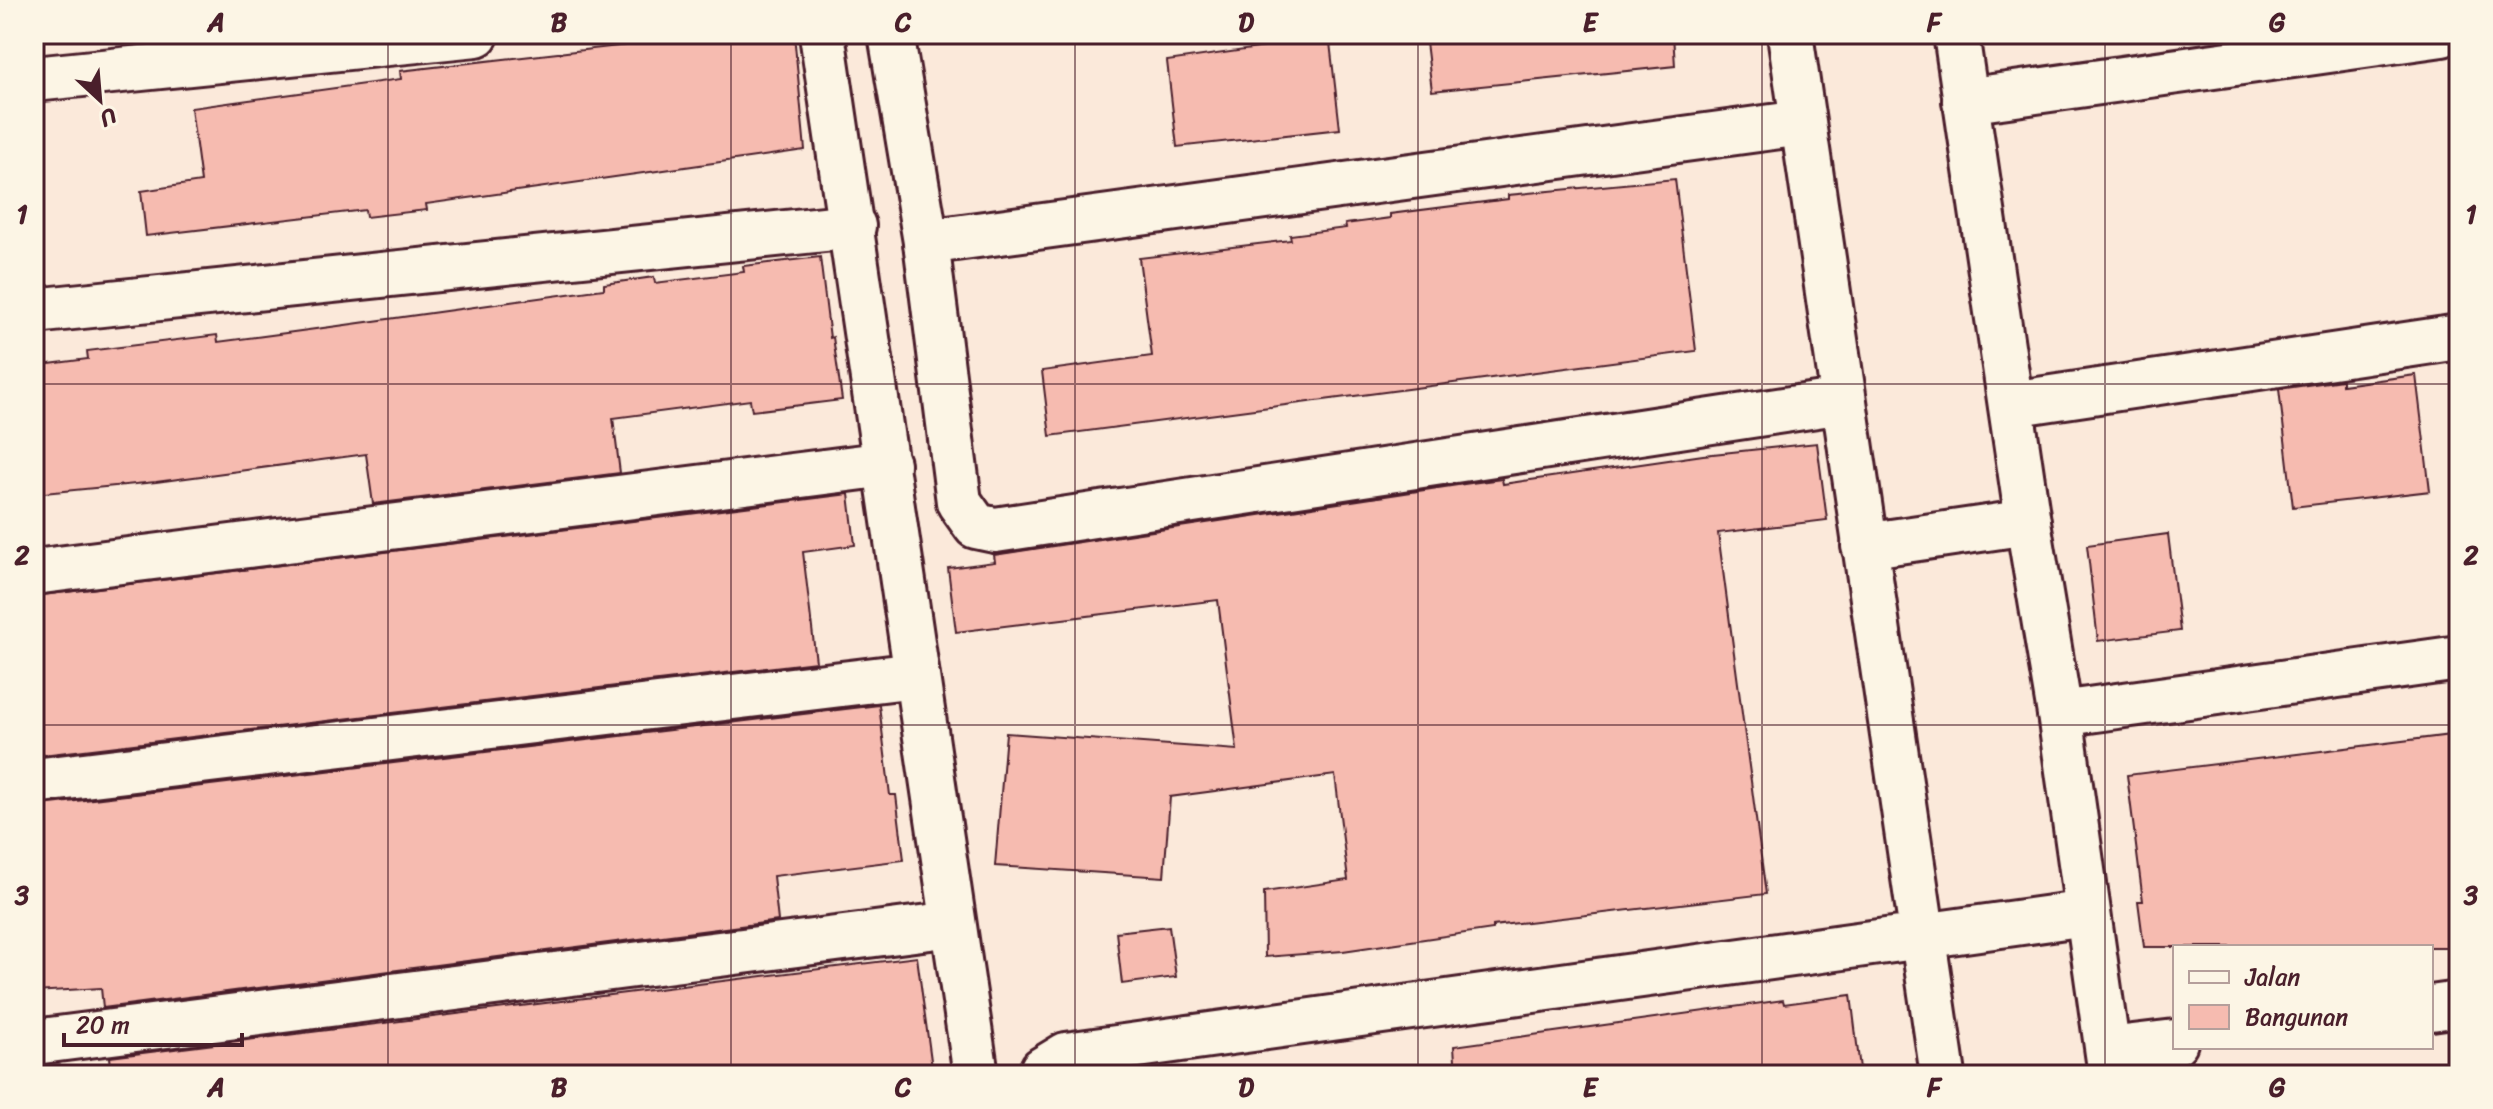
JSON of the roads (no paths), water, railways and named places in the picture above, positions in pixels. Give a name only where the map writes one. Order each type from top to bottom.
[{"type":"street","points":[[34,79],[476,34]]},
{"type":"street","points":[[822,34],[853,226],[976,1075]]},
{"type":"street","points":[[891,34],[926,242],[959,502],[968,518],[984,529],[1843,401]]},
{"type":"street","points":[[1790,34],[1943,1075]]},
{"type":"street","points":[[1956,34],[2028,522],[2060,714],[2109,1063],[2173,1043]]},
{"type":"street","points":[[1965,101],[2442,34]]},
{"type":"street","points":[[926,242],[1802,123]]},
{"type":"street","points":[[34,311],[853,226]]},
{"type":"street","points":[[2011,404],[2459,337]]},
{"type":"street","points":[[34,572],[887,464]]},
{"type":"street","points":[[1864,546],[2028,522]]},
{"type":"street","points":[[2060,714],[2459,658]]},
{"type":"street","points":[[34,781],[916,675]]},
{"type":"street","points":[[1042,1075],[1043,1069],[1066,1055],[2087,913]]},
{"type":"street","points":[[34,1042],[953,924]]},
{"type":"street","points":[[2433,1008],[2459,1004]]}]
